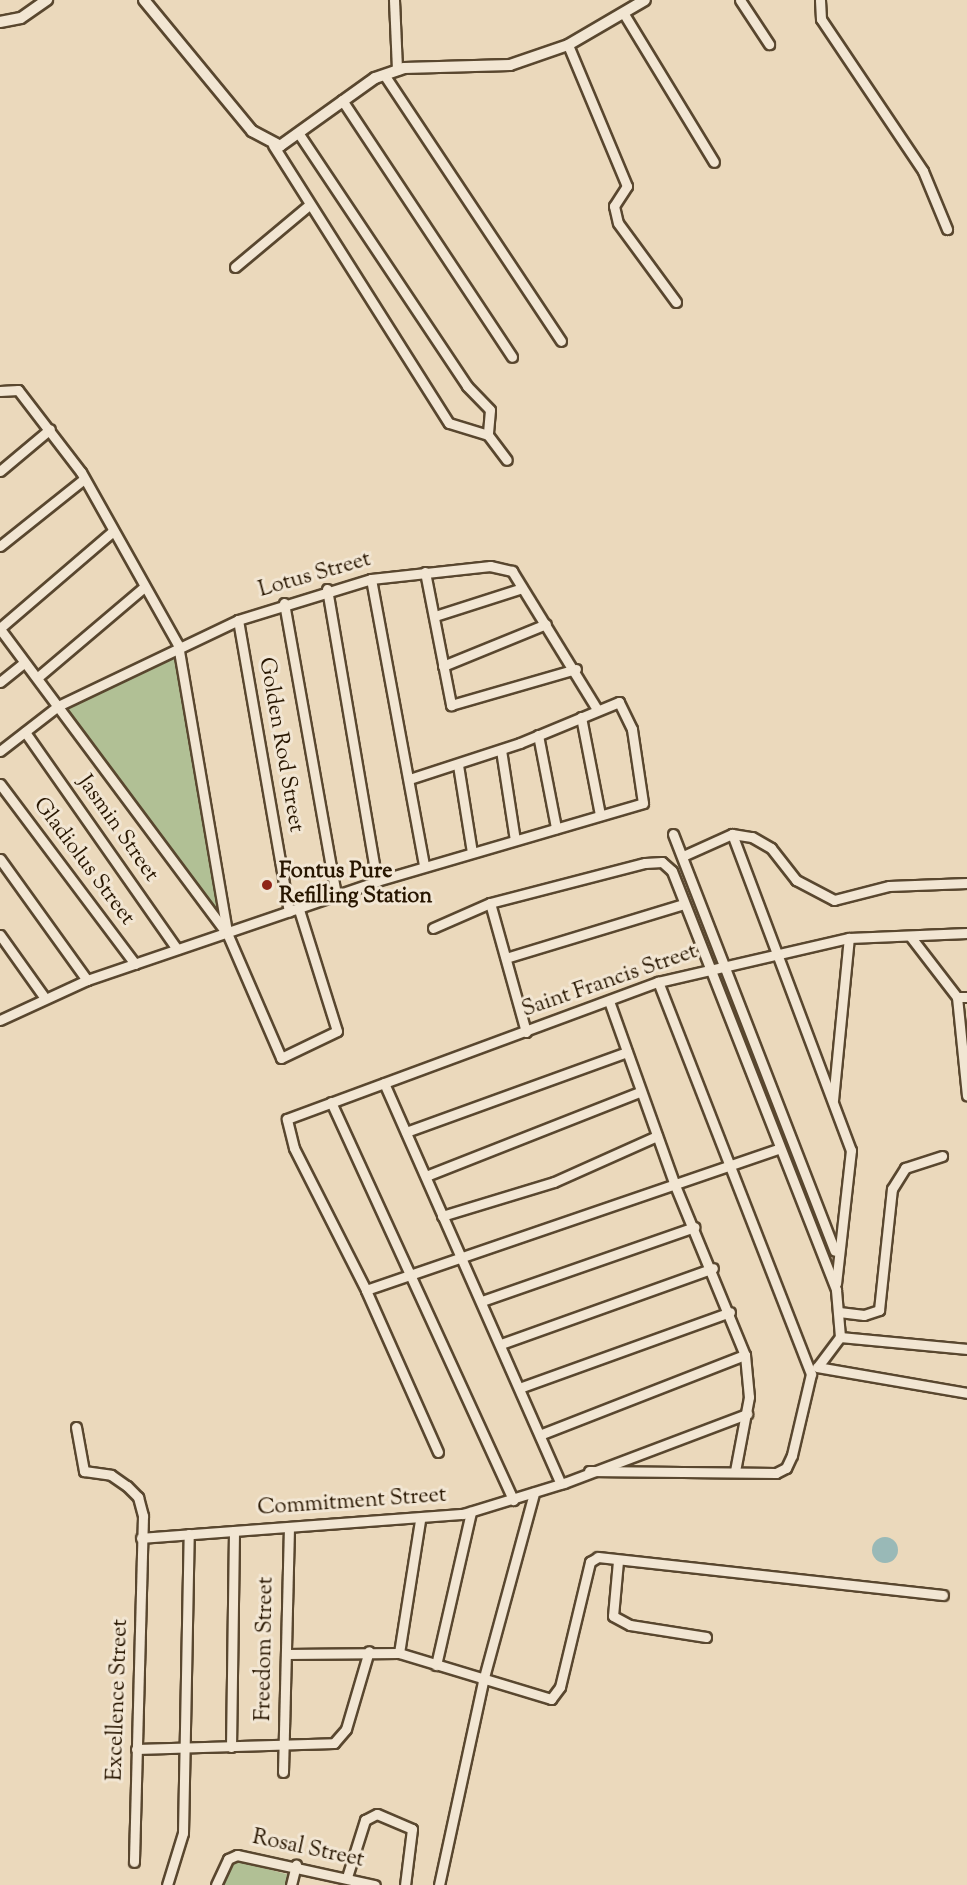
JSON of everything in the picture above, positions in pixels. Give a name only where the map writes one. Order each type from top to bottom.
[{"type":"street","points":[[0,22],[21,18],[47,0]]},
{"type":"street","points":[[144,0],[252,131],[273,145],[308,206],[449,423],[488,435],[507,460]]},
{"type":"street","points":[[394,0],[397,70]]},
{"type":"street","points":[[740,0],[769,44]]},
{"type":"street","points":[[820,0],[821,19],[923,171],[947,229]]},
{"type":"street","points":[[273,145],[299,134],[342,100],[397,70],[491,68],[568,45],[624,14],[638,2]]},
{"type":"street","points":[[624,14],[714,162]]},
{"type":"street","points":[[568,45],[627,186],[614,207],[618,223],[676,302]]},
{"type":"street","points":[[385,76],[561,341]]},
{"type":"street","points":[[342,100],[512,357]]},
{"type":"street","points":[[299,134],[467,386],[490,410],[488,435]]},
{"type":"street","points":[[234,267],[308,206]]},
{"type":"street","points":[[0,391],[18,390],[50,429],[84,479],[143,588],[178,645],[227,933],[274,1053],[285,1057],[337,1031],[299,910]]},
{"type":"street","points":[[0,471],[50,429]]},
{"type":"street","points":[[0,546],[84,479]]},
{"type":"street","points":[[113,531],[0,628],[22,664],[38,677],[227,933]]},
{"type":"street","name":"Lotus Street","points":[[0,751],[58,706],[178,645],[284,603],[327,589],[371,579],[504,566],[522,588],[576,669],[597,709]]},
{"type":"street","points":[[425,572],[435,616],[448,699],[457,706],[576,669]]},
{"type":"street","points":[[371,579],[424,866]]},
{"type":"street","points":[[38,677],[143,588]]},
{"type":"street","points":[[435,616],[522,588]]},
{"type":"street","points":[[327,589],[377,880]]},
{"type":"street","points":[[284,603],[336,895]]},
{"type":"street","name":"Golden Rod Street","points":[[238,620],[289,912]]},
{"type":"street","points":[[443,666],[546,624]]},
{"type":"street","points":[[0,682],[22,664]]},
{"type":"street","points":[[1,1018],[44,997],[87,980],[299,910],[377,880],[643,803],[625,708],[619,702],[597,709],[501,750],[409,779]]},
{"type":"street","points":[[582,717],[600,816]]},
{"type":"street","name":"Jasmin Street","points":[[25,732],[177,949]]},
{"type":"street","points":[[538,735],[556,828]]},
{"type":"street","points":[[501,750],[515,840]]},
{"type":"street","points":[[458,765],[472,852]]},
{"type":"street","name":"Gladiolus Street","points":[[0,784],[135,964]]},
{"type":"street","points":[[673,834],[836,1253]]},
{"type":"street","points":[[683,856],[732,834],[771,848],[796,880],[834,900],[889,886],[967,883]]},
{"type":"street","points":[[589,1471],[735,1471],[786,1468],[811,1374],[840,1337],[836,1253],[851,1150],[732,834]]},
{"type":"street","points":[[0,859],[87,980]]},
{"type":"street","points":[[434,928],[490,903],[654,862],[672,871],[836,1290]]},
{"type":"street","points":[[490,903],[526,1032]]},
{"type":"street","points":[[506,958],[684,904]]},
{"type":"street","name":"Saint Francis Street","points":[[366,1290],[286,1128],[294,1113],[331,1102],[526,1032],[658,982],[723,964],[849,938],[967,933]]},
{"type":"street","points":[[0,935],[44,997]]},
{"type":"street","points":[[910,936],[962,997],[967,1095]]},
{"type":"street","points":[[833,1105],[849,938]]},
{"type":"street","points":[[658,982],[811,1374]]},
{"type":"street","points":[[609,1000],[639,1092],[674,1183],[713,1268],[745,1355],[747,1414],[735,1471]]},
{"type":"street","points":[[406,1132],[627,1052]]},
{"type":"street","points":[[384,1083],[442,1216],[522,1387],[561,1484]]},
{"type":"street","points":[[426,1176],[639,1092]]},
{"type":"street","points":[[331,1102],[513,1500]]},
{"type":"street","points":[[442,1216],[554,1182],[657,1136]]},
{"type":"street","points":[[438,1452],[366,1290],[462,1259],[674,1183],[729,1168],[779,1149]]},
{"type":"street","points":[[839,1312],[864,1315],[879,1310],[892,1189],[905,1168],[942,1156]]},
{"type":"street","points":[[482,1301],[695,1227]]},
{"type":"street","points":[[501,1344],[713,1268]]},
{"type":"street","points":[[522,1387],[730,1312]]},
{"type":"street","points":[[840,1337],[967,1349]]},
{"type":"street","points":[[542,1434],[745,1355]]},
{"type":"street","points":[[819,1365],[967,1394]]},
{"type":"street","name":"Commitment Street","points":[[141,1538],[420,1520],[471,1512],[561,1484],[589,1471],[747,1414]]},
{"type":"street","name":"Excellence Street","points":[[76,1427],[84,1471],[111,1475],[138,1497],[141,1538],[134,1862]]},
{"type":"street","points":[[439,1885],[483,1681],[534,1493]]},
{"type":"street","points":[[436,1665],[471,1512]]},
{"type":"street","points":[[399,1653],[420,1520]]},
{"type":"street","name":"Freedom Street","points":[[283,1772],[289,1527]]},
{"type":"street","points":[[231,1747],[234,1532]]},
{"type":"street","points":[[167,1885],[182,1846],[189,1534]]},
{"type":"street","points":[[286,1654],[369,1651],[399,1653],[540,1699],[555,1696],[590,1562],[598,1557],[943,1595]]},
{"type":"street","points":[[618,1561],[613,1616],[630,1624],[706,1637]]},
{"type":"street","points":[[136,1749],[284,1746],[340,1740],[369,1651]]},
{"type":"street","points":[[347,1877],[365,1820],[373,1813],[412,1829],[405,1885]]},
{"type":"street","name":"Rosal Street","points":[[216,1885],[232,1856],[296,1865],[375,1885]]},
{"type":"street","points":[[291,1885],[296,1865]]},
{"type":"green space","points":[[174,653],[218,911],[65,707]]},
{"type":"green space","points":[[230,1859],[290,1875],[287,1885],[220,1885]]},
{"type":"water","points":[[885,1537],[894,1541],[898,1550],[894,1559],[885,1563],[876,1559],[872,1550],[876,1541]]},
{"type":"place","name":"Fontus Pure Refilling Station","points":[[267,885]]}]
